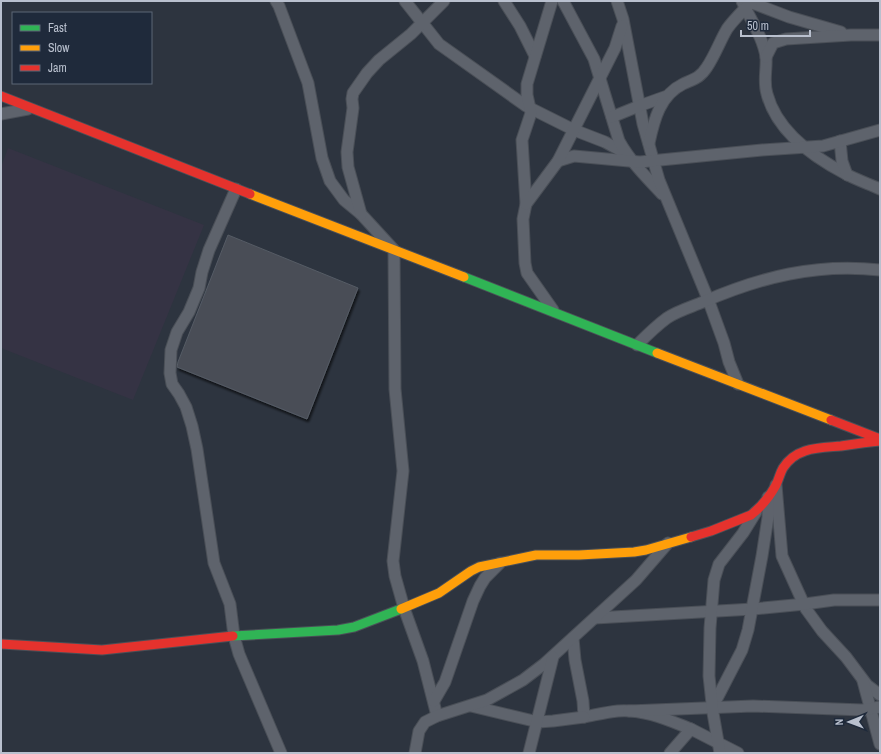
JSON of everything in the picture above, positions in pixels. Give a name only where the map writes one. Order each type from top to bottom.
[{"type":"main road","points":[[1,96],[236,190],[554,312],[880,440]]},
{"type":"main road","points":[[1,644],[102,650],[234,636],[338,630],[354,627],[439,593],[479,567],[536,555],[579,555],[634,552],[646,550],[711,530],[751,515],[756,511],[776,485],[782,469],[787,461],[802,452],[814,448],[880,440]]},
{"type":"street","points":[[276,1],[280,6],[308,83],[322,158],[330,181],[344,200],[361,214],[394,250],[395,389],[403,471],[393,561],[395,576],[404,608],[422,661],[438,716]]},
{"type":"street","points":[[405,1],[439,44],[530,108],[574,130],[605,142],[625,153]]},
{"type":"street","points":[[361,214],[348,167],[347,152],[353,108],[353,93],[379,60],[397,47],[444,1]]},
{"type":"street","points":[[504,1],[520,26],[536,56]]},
{"type":"street","points":[[552,1],[527,84],[527,95],[531,113],[522,140],[526,204],[524,219],[525,263],[527,273],[554,312]]},
{"type":"street","points":[[563,1],[594,59],[619,141],[625,153],[665,197]]},
{"type":"street","points":[[617,1],[623,19],[639,106],[659,180],[708,299],[738,384]]},
{"type":"street","points":[[526,204],[558,161],[615,48],[621,32],[623,1]]},
{"type":"street","points":[[747,3],[851,35]]},
{"type":"street","points":[[747,3],[766,57],[765,86],[770,102],[784,128],[818,158],[847,175],[880,189]]},
{"type":"street","points":[[649,145],[656,116],[667,96],[674,89],[698,78],[702,74],[708,67],[729,26],[747,3]]},
{"type":"street","points":[[766,57],[773,43],[786,39],[851,35],[880,35]]},
{"type":"street","points":[[612,117],[667,96]]},
{"type":"street","points":[[1,114],[31,108]]},
{"type":"street","points":[[558,161],[574,156],[632,162],[654,161],[762,150],[806,148],[823,146],[880,130]]},
{"type":"street","points":[[840,141],[842,161],[847,175]]},
{"type":"street","points":[[236,190],[209,250],[199,288],[171,350],[170,373],[172,384],[186,407],[197,449],[214,563],[230,604],[234,636],[239,654],[281,753]]},
{"type":"street","points":[[637,345],[668,318],[708,299],[750,283],[790,273],[846,267],[880,270]]},
{"type":"street","points":[[776,485],[782,556],[804,604],[822,631],[846,657],[867,685],[880,695]]},
{"type":"street","points":[[712,708],[742,650],[753,609],[768,517],[768,497]]},
{"type":"street","points":[[719,748],[712,708],[709,676],[710,628],[714,580],[719,564],[743,533],[756,511]]},
{"type":"street","points":[[415,753],[419,731],[426,722],[438,716],[487,700],[523,680],[544,664],[636,580],[668,543]]},
{"type":"street","points":[[434,701],[445,682],[473,601],[480,586],[485,578],[500,563]]},
{"type":"street","points":[[595,618],[753,609],[834,600],[880,600]]},
{"type":"street","points":[[573,638],[575,660],[583,701],[584,717]]},
{"type":"street","points":[[529,753],[553,656]]},
{"type":"street","points":[[862,678],[876,708],[880,744]]},
{"type":"street","points":[[470,706],[536,721],[553,721],[618,711],[753,706],[845,710],[876,708]]},
{"type":"street","points":[[629,711],[649,714],[691,729],[719,748],[738,753]]},
{"type":"street","points":[[670,753],[691,729]]},
{"type":"street","points":[[878,753],[880,747]]},
{"type":"shaded area","points":[[8,148],[204,225],[133,400],[1,348],[1,167]]},
{"type":"building","points":[[228,235],[358,288],[307,419],[177,367]]},
{"type":"traffic: fast","points":[[464,277],[657,353]]},
{"type":"traffic: fast","points":[[233,636],[338,630],[354,627],[401,609]]},
{"type":"traffic: slow","points":[[250,194],[464,277]]},
{"type":"traffic: slow","points":[[657,353],[831,420]]},
{"type":"traffic: slow","points":[[401,609],[439,593],[479,567],[536,555],[579,555],[634,552],[691,537]]},
{"type":"traffic: jam","points":[[1,96],[250,194]]},
{"type":"traffic: jam","points":[[831,420],[880,439]]},
{"type":"traffic: jam","points":[[691,537],[711,531],[751,515],[762,505],[771,493],[788,461],[801,452],[816,448],[880,441]]},
{"type":"traffic: jam","points":[[1,644],[102,650],[233,636]]}]
